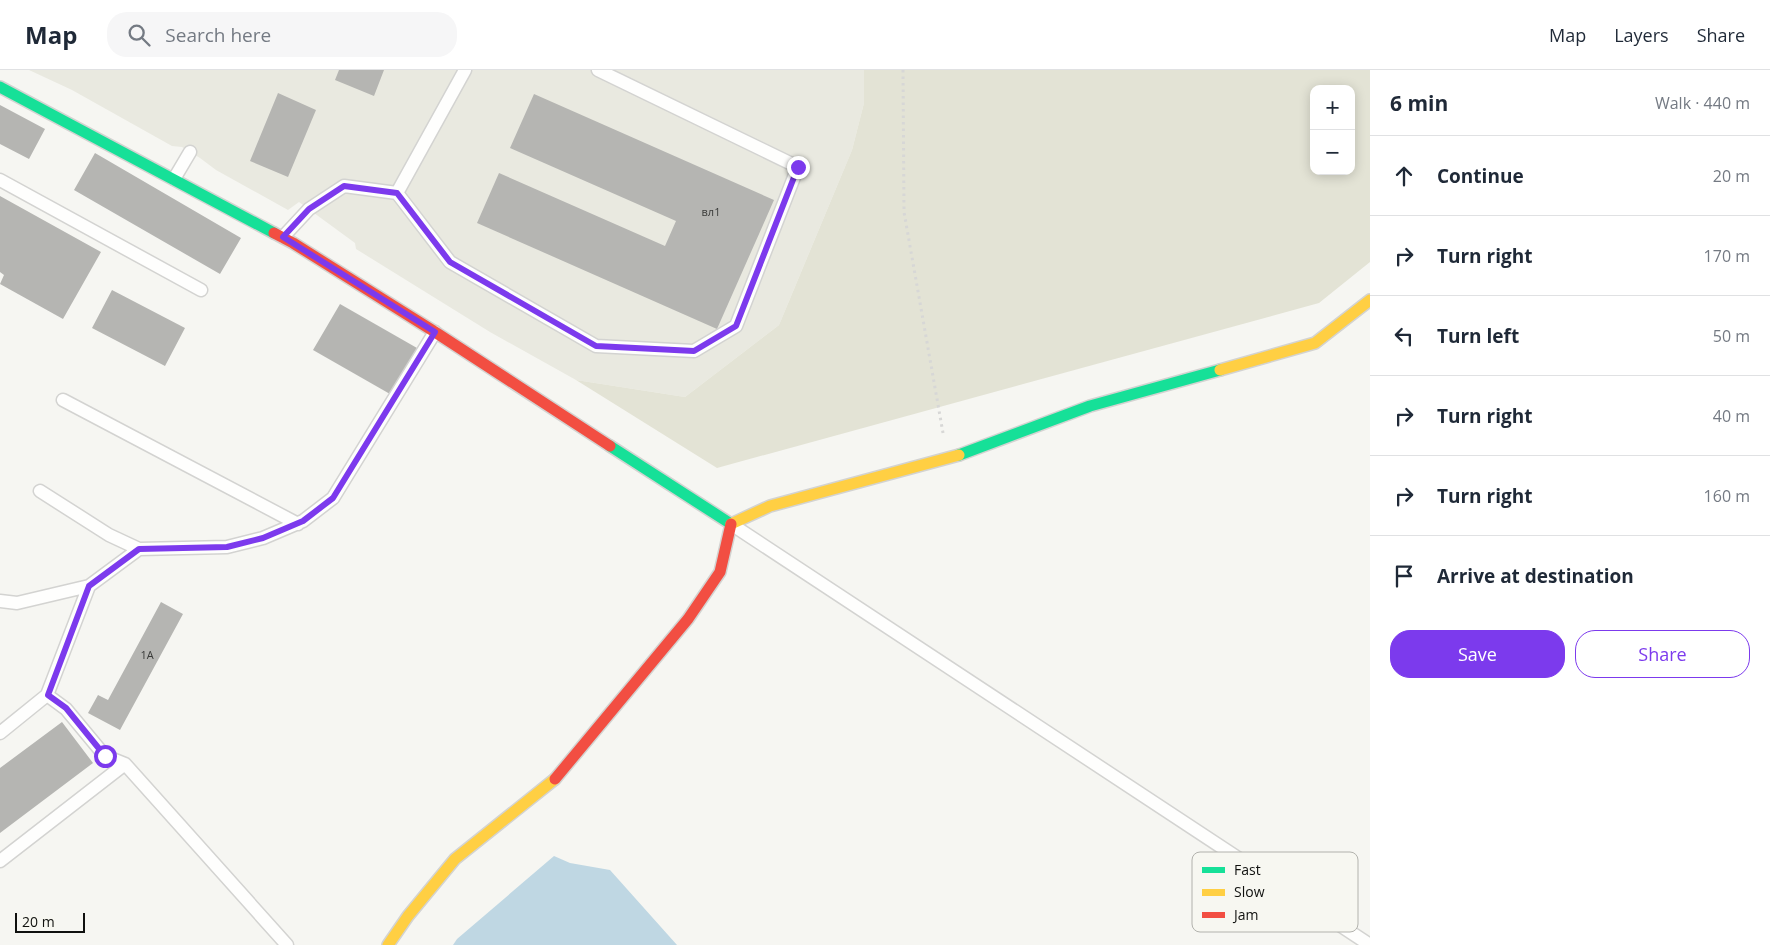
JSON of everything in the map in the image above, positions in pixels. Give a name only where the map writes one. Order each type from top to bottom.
[{"type":"street","points":[[0,87],[283,237],[435,332],[731,524]]},
{"type":"street","points":[[731,524],[770,506],[948,459],[1090,406],[1315,343],[1370,300]]},
{"type":"street","points":[[388,945],[408,916],[455,859],[554,780],[688,619],[720,572],[731,524]]},
{"type":"lane","points":[[397,193],[465,70]]},
{"type":"lane","points":[[283,237],[309,209],[344,186],[397,193],[450,262],[596,346],[694,351],[736,326],[798,167],[598,70]]},
{"type":"lane","points":[[174,179],[190,152]]},
{"type":"lane","points":[[0,180],[201,290]]},
{"type":"lane","points":[[40,491],[109,535],[139,549],[227,547],[263,538],[298,524],[333,498],[435,332]]},
{"type":"lane","points":[[63,400],[298,524]]},
{"type":"lane","points":[[731,524],[1229,852]]},
{"type":"lane","points":[[0,601],[17,603],[89,586],[139,549]]},
{"type":"lane","points":[[0,733],[48,695],[89,586]]},
{"type":"lane","points":[[48,695],[66,708],[105,756],[125,764],[288,945]]},
{"type":"lane","points":[[0,861],[125,764]]},
{"type":"lane","points":[[1350,932],[1370,945]]},
{"type":"path","points":[[903,70],[904,212],[948,459]]},
{"type":"shaded area","points":[[29,70],[864,70],[864,103],[852,150],[779,325],[685,397],[576,380],[490,332],[356,249],[355,243],[299,202],[288,210],[216,170],[182,147],[172,146],[72,90]]},
{"type":"shaded area","points":[[864,70],[1370,70],[1370,262],[1319,303],[717,468],[576,380],[685,397],[779,325],[852,150],[864,103]]},
{"type":"water","points":[[554,856],[570,863],[610,870],[677,945],[453,945],[457,939]]},
{"type":"building","points":[[339,70],[384,70],[374,96],[335,80]]},
{"type":"building","points":[[278,93],[316,110],[288,177],[250,161]]},
{"type":"building","points":[[534,94],[774,200],[717,329],[477,223],[499,173],[665,246],[676,221],[510,148]]},
{"type":"building","points":[[0,105],[45,129],[29,159],[0,144]]},
{"type":"building","points":[[95,153],[241,238],[220,274],[74,190]]},
{"type":"building","points":[[0,196],[101,252],[63,319],[0,284],[4,275],[0,272]]},
{"type":"building","points":[[112,290],[185,328],[165,366],[92,328]]},
{"type":"building","points":[[340,304],[417,348],[390,394],[313,350]]},
{"type":"building","points":[[161,602],[183,614],[120,730],[88,713],[98,695],[108,700]]},
{"type":"building","points":[[62,722],[93,763],[0,833],[0,768]]},
{"type":"traffic: fast","points":[[0,87],[274,233]]},
{"type":"traffic: fast","points":[[959,455],[1090,406],[1220,370]]},
{"type":"traffic: fast","points":[[610,446],[731,524]]},
{"type":"traffic: slow","points":[[1220,370],[1315,343],[1370,300]]},
{"type":"traffic: slow","points":[[731,524],[770,506],[959,455]]},
{"type":"traffic: slow","points":[[388,945],[408,916],[455,859],[555,779]]},
{"type":"traffic: jam","points":[[274,233],[435,332],[610,446]]},
{"type":"traffic: jam","points":[[555,779],[688,619],[720,572],[731,524]]},
{"type":"route","points":[[105,756],[66,708],[48,695],[89,586],[139,549],[227,547],[263,538],[303,521],[333,498],[435,332],[283,237],[309,209],[344,186],[397,193],[450,262],[596,346],[694,351],[736,326],[798,167]]}]
